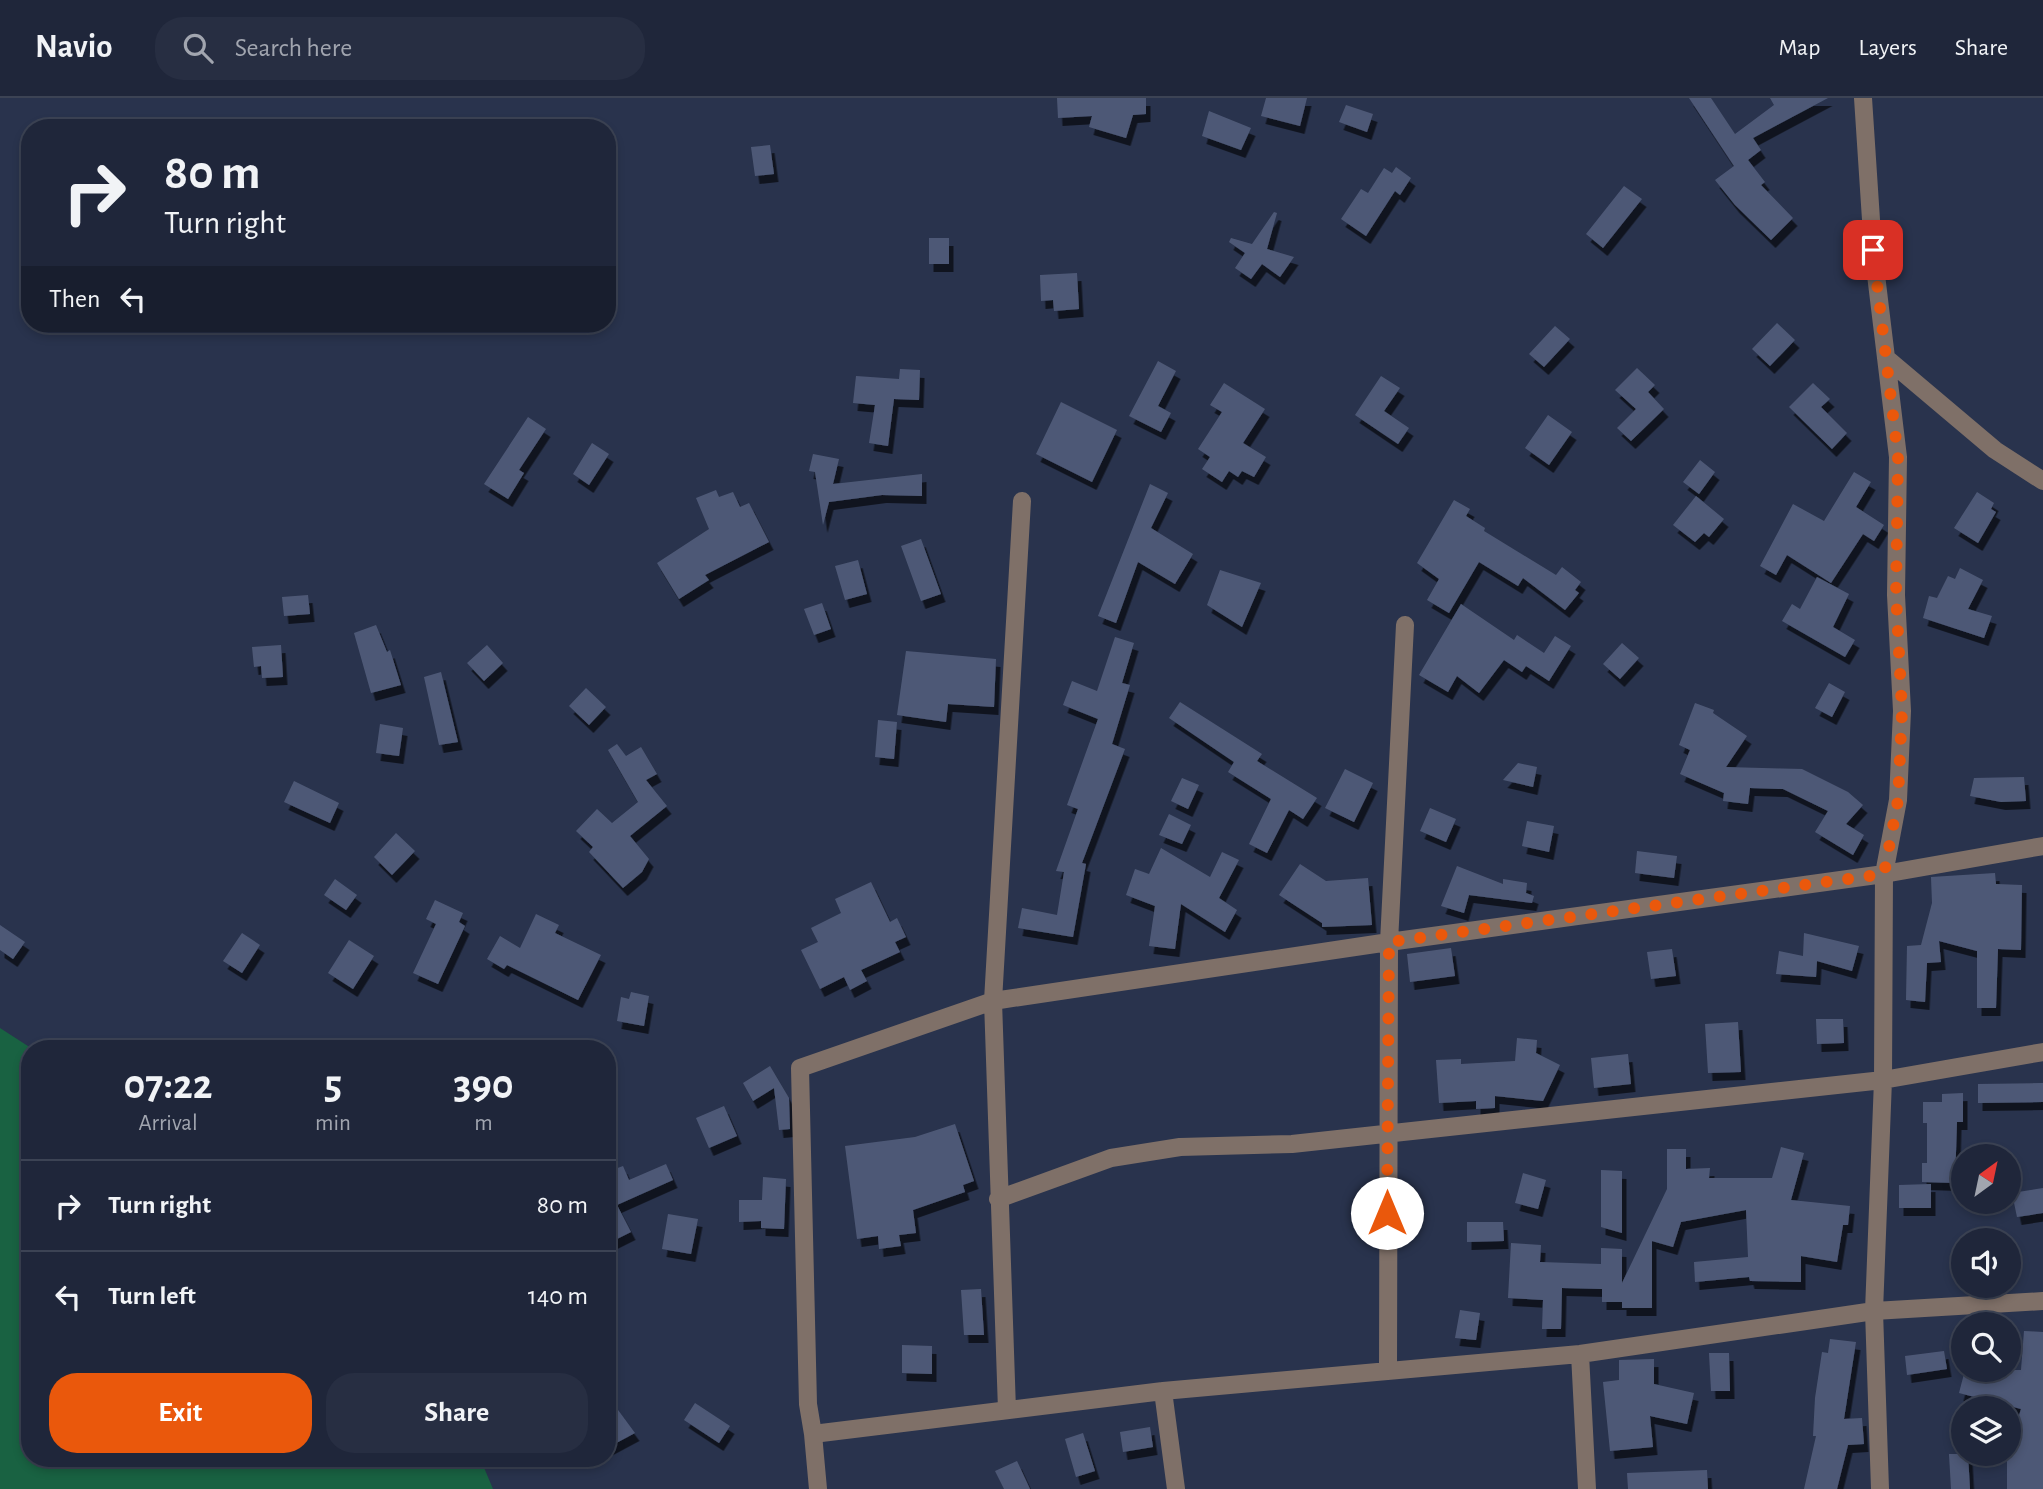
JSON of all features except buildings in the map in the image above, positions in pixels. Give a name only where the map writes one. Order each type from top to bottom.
[{"type":"street","points":[[1863,98],[1873,250],[1898,457],[1896,594],[1902,711],[1898,800],[1884,874],[1883,1080],[1874,1311],[1880,1489]]},
{"type":"street","points":[[1886,358],[1995,450],[2043,481]]},
{"type":"street","points":[[1007,1410],[993,1002],[1022,502]]},
{"type":"street","points":[[1388,1371],[1389,942],[1405,625]]},
{"type":"street","points":[[818,1489],[808,1404],[800,1068],[993,1002],[1389,942],[1884,874],[2043,846]]},
{"type":"street","points":[[998,1199],[1111,1158],[1180,1147],[1292,1144],[1883,1080],[2043,1052]]},
{"type":"street","points":[[813,1434],[1163,1391],[1580,1354],[1874,1311],[2043,1301]]},
{"type":"street","points":[[1580,1354],[1587,1489]]},
{"type":"street","points":[[1163,1391],[1176,1489]]},
{"type":"green space","points":[[0,1028],[21,1042],[21,1467],[484,1467],[493,1489],[0,1489]]},
{"type":"route","points":[[1387,1213],[1389,942],[1884,874],[1898,800],[1902,711],[1896,594],[1898,457],[1873,250]]}]
